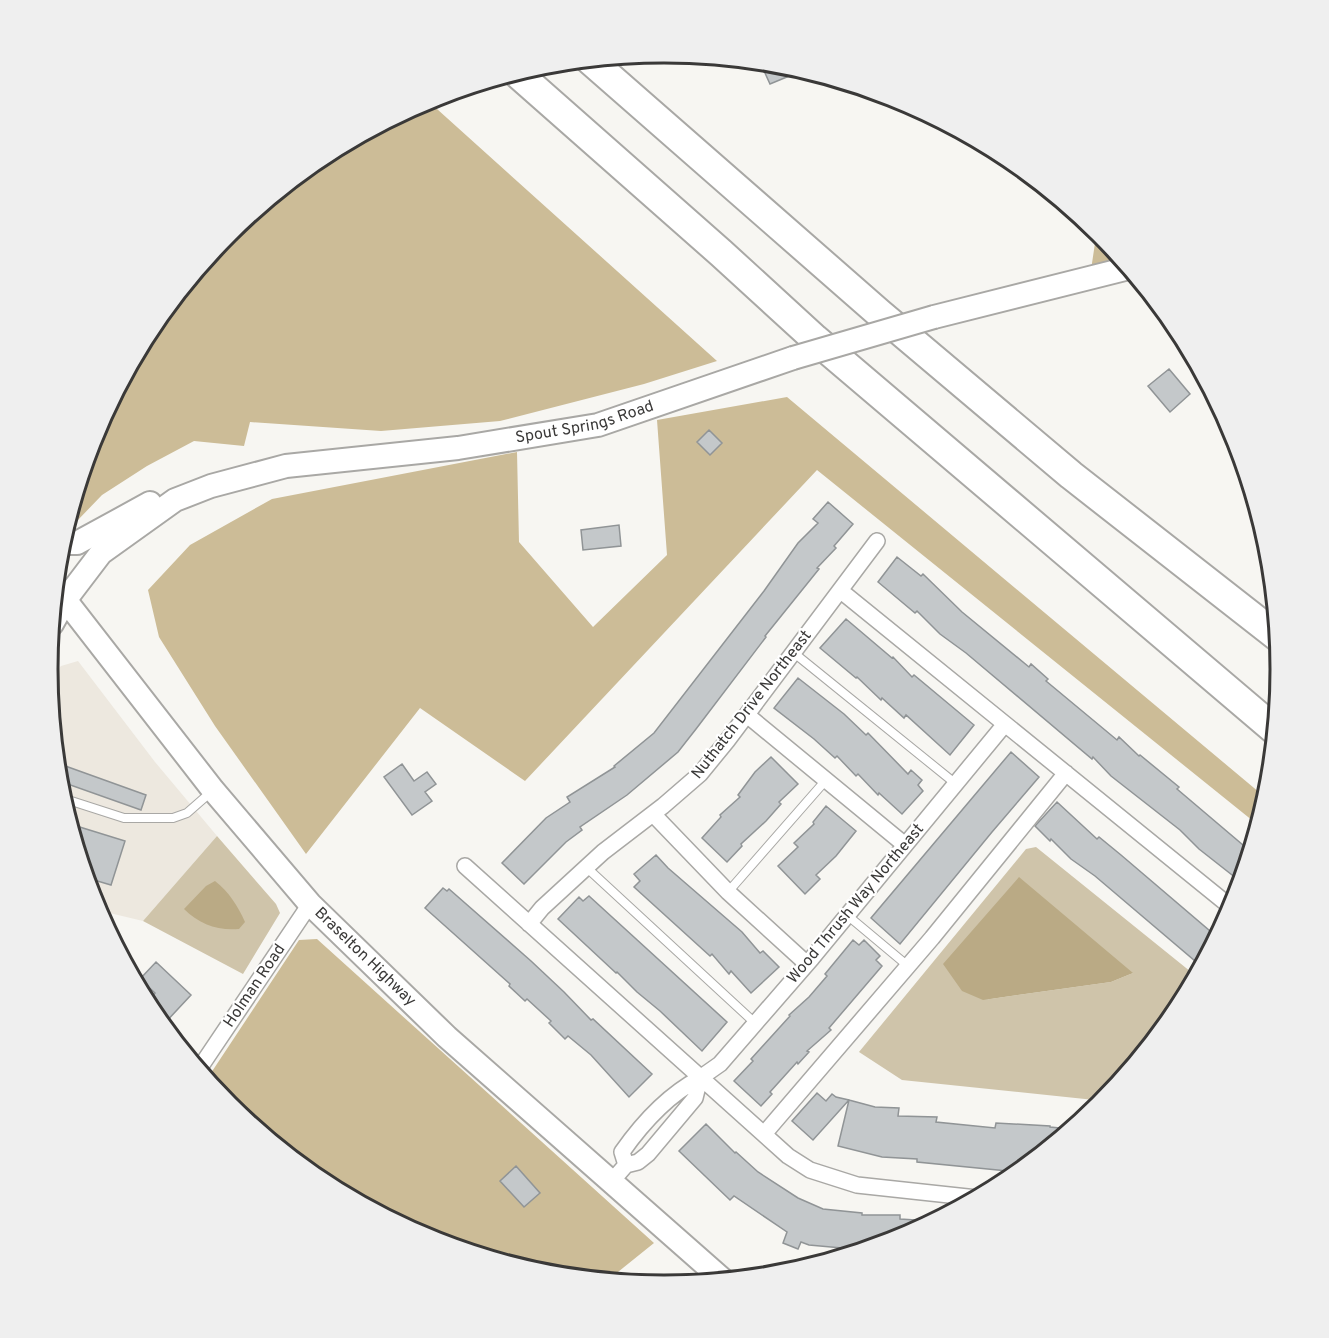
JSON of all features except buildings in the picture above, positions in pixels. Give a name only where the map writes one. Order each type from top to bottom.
[{"type":"highway","points":[[598,67],[879,313],[1062,467],[1269,630]]},
{"type":"highway","points":[[525,80],[815,339],[1268,724]]},
{"type":"street","name":"Spout Springs Road","points":[[64,591],[101,553],[175,500],[211,486],[286,466],[458,448],[598,425],[793,358],[934,317],[1121,270]]},
{"type":"street","points":[[72,543],[76,543],[149,504],[175,500]]},
{"type":"street","name":"Nuthatch Drive Northeast","points":[[529,924],[542,908],[586,867],[700,774],[877,541]]},
{"type":"street","points":[[841,591],[1224,901]]},
{"type":"street","name":"Braselton Highway","points":[[63,597],[213,790],[310,904],[447,1037],[619,1173],[716,1273]]},
{"type":"street","points":[[747,715],[905,845]]},
{"type":"street","name":"Wood Thrush Way Northeast","points":[[619,1173],[622,1152],[632,1138],[666,1100],[720,1064],[807,964],[1005,724]]},
{"type":"street","points":[[764,1134],[908,966],[1066,773]]},
{"type":"street","points":[[653,814],[728,892],[807,964]]},
{"type":"street","points":[[465,866],[788,1156],[810,1170],[857,1185],[963,1196]]},
{"type":"street","name":"Holman Road","points":[[204,1062],[310,904]]},
{"type":"street","points":[[619,1173],[648,1154],[695,1098],[700,1078]]},
{"type":"lane","points":[[794,653],[956,784]]},
{"type":"lane","points":[[728,892],[826,780]]},
{"type":"lane","points":[[73,802],[124,818],[173,818],[187,813],[213,790]]},
{"type":"lane","points":[[586,867],[755,1023]]},
{"type":"lane","points":[[847,915],[908,966]]},
{"type":"shaded area","points":[[436,108],[717,361],[644,384],[500,421],[381,431],[250,422],[244,446],[194,441],[147,466],[102,495],[77,521],[91,474],[121,401],[161,332],[209,269],[265,213],[328,165],[396,125]]},
{"type":"shaded area","points":[[1095,242],[1126,277],[1089,283]]},
{"type":"shaded area","points":[[787,397],[1258,791],[1251,820],[817,470],[525,781],[420,708],[306,854],[215,726],[159,637],[148,590],[190,545],[272,499],[517,452],[519,542],[593,627],[667,555],[657,420]]},
{"type":"shaded area","points":[[78,661],[155,762],[217,836],[143,921],[110,913],[91,864],[79,826],[64,748],[58,669],[61,666]]},
{"type":"shaded area","points":[[217,836],[276,904],[280,913],[243,974],[143,921]]},
{"type":"shaded area","points":[[1036,847],[1190,971],[1145,1038],[1091,1100],[902,1080],[859,1052],[1026,849]],"holes":[[[1133,973],[1111,982],[983,1000]]]},
{"type":"shaded area","points":[[1019,877],[1133,973],[1111,982],[983,1000],[962,991],[943,964]]},
{"type":"shaded area","points":[[215,881],[229,895],[245,922],[239,929],[224,929],[209,925],[196,919],[184,909],[206,886]]},
{"type":"shaded area","points":[[317,939],[654,1243],[617,1273],[546,1263],[470,1243],[396,1213],[361,1194],[296,1150],[265,1125],[212,1072],[299,940]]}]
